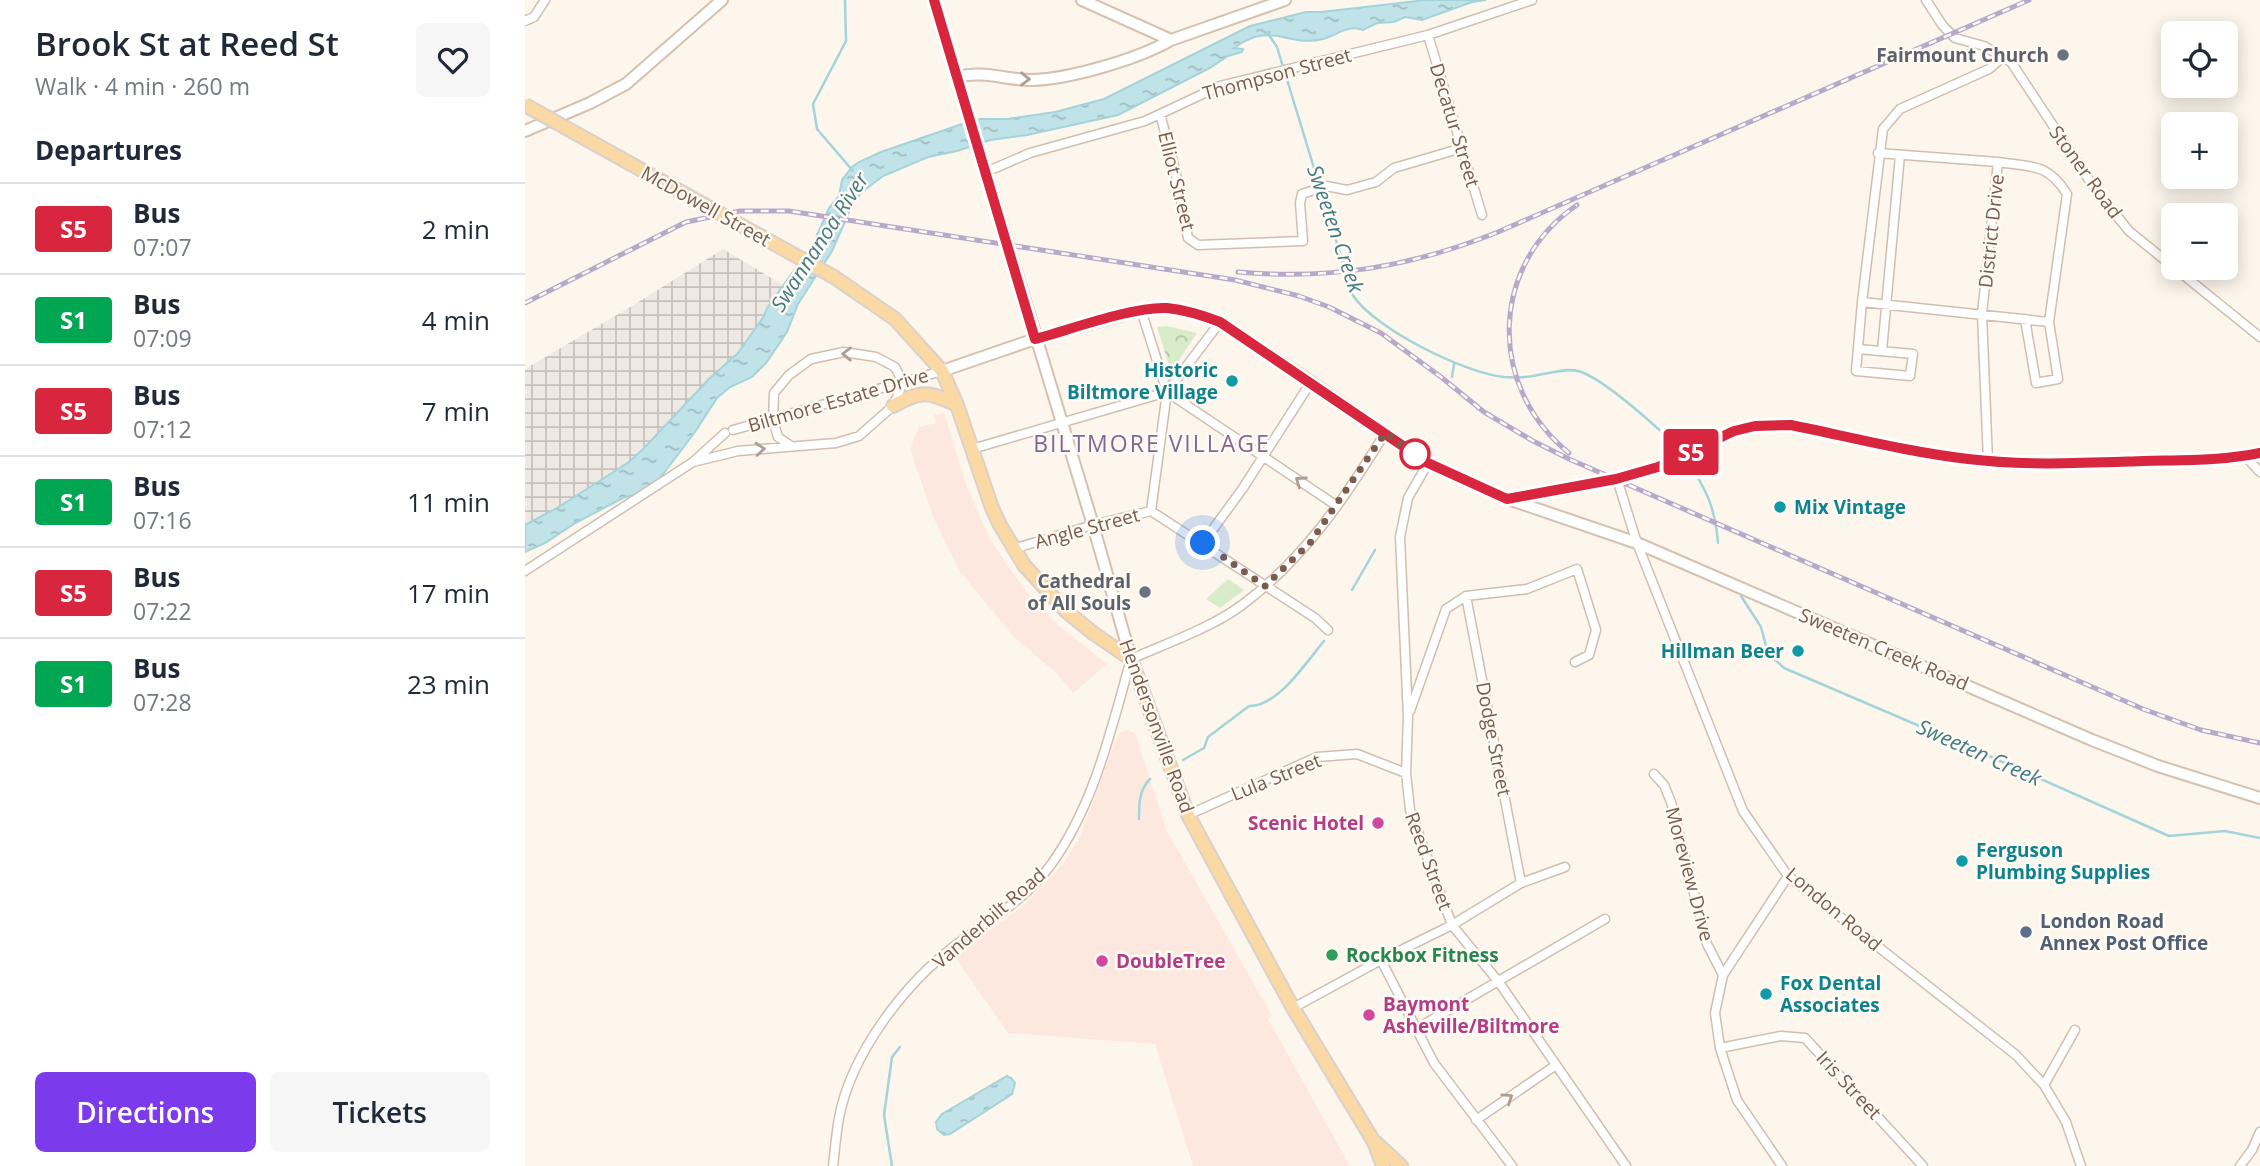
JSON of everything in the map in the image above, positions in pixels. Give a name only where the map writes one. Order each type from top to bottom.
[{"type":"main road","points":[[525,131],[626,84],[722,0]]},
{"type":"main road","name":"Hendersonville Road","points":[[934,0],[1131,659],[1188,815],[1293,1008],[1374,1142],[1383,1166]]},
{"type":"main road","points":[[1082,0],[1171,40]]},
{"type":"main road","points":[[957,77],[983,73],[1011,79],[1034,80],[1120,61],[1285,0]]},
{"type":"main road","name":"McDowell Street","points":[[525,105],[834,277],[864,295],[895,319],[942,371],[957,405],[992,509],[1013,549],[1037,581],[1066,611],[1131,659]]},
{"type":"main road","name":"Sweeten Creek Road","points":[[942,371],[1035,339],[1141,310],[1187,310],[1220,322],[1428,463],[1507,499],[1637,543],[2092,740],[2158,766],[2260,798]]},
{"type":"main road","points":[[893,405],[914,394],[941,397],[957,405]]},
{"type":"main road","points":[[1507,499],[1616,479],[1658,467],[1734,431],[1755,426],[1781,425],[1922,453],[1988,461],[2060,464],[2245,456],[2260,453]]},
{"type":"main road","name":"Hendersonville Road","points":[[1374,1142],[1401,1166]]},
{"type":"street","points":[[525,21],[534,17],[545,0]]},
{"type":"street","name":"Thompson Street","points":[[986,172],[1030,153],[1125,127],[1220,86],[1428,35],[1532,0]]},
{"type":"street","name":"Stoner Road","points":[[1926,0],[1943,26],[1955,38],[1976,43],[2003,57],[2015,67],[2095,189],[2129,231],[2260,337]]},
{"type":"street","name":"Decatur Street","points":[[1428,35],[1482,215]]},
{"type":"street","points":[[1858,349],[1913,354],[1910,376],[1856,371],[1862,302],[1878,153],[1882,129],[1900,109],[1989,69],[2003,57]]},
{"type":"street","name":"Elliot Street","points":[[1160,114],[1175,169],[1188,238],[1198,244],[1303,241],[1300,203],[1302,194],[1326,186],[1347,190],[1376,182],[1394,168],[1462,148]]},
{"type":"street","name":"District Drive","points":[[1878,153],[1998,162],[1982,314],[1988,461]]},
{"type":"street","points":[[1882,351],[1900,155]]},
{"type":"street","points":[[1998,162],[2043,168],[2058,179],[2067,194],[2049,321],[2058,379],[2036,383],[2025,319]]},
{"type":"street","points":[[1862,302],[2049,321]]},
{"type":"street","points":[[1141,310],[1167,393],[1151,512]]},
{"type":"street","points":[[972,449],[1167,393],[1220,322]]},
{"type":"street","points":[[693,462],[738,450],[836,443],[859,436],[893,405],[902,383],[895,366],[876,357],[844,352],[811,359],[789,375],[774,393],[773,420],[778,437],[791,446]]},
{"type":"street","name":"Biltmore Estate Drive","points":[[525,571],[693,462],[729,431],[942,371]]},
{"type":"street","points":[[1203,543],[1311,382]]},
{"type":"street","points":[[1167,393],[1337,506]]},
{"type":"street","points":[[1131,659],[1241,607],[1265,586],[1310,543],[1385,433]]},
{"type":"street","points":[[2245,456],[2260,472]]},
{"type":"street","name":"Reed Street","points":[[1428,463],[1408,498],[1400,537],[1408,717],[1406,773],[1410,810],[1452,925],[1498,981],[1626,1166]]},
{"type":"street","name":"London Road","points":[[1616,479],[1637,543],[1744,811],[1788,876],[2016,1055],[2045,1085],[2066,1122],[2081,1166]]},
{"type":"street","name":"Angle Street","points":[[1013,549],[1093,525],[1151,512],[1203,543],[1315,618],[1328,630]]},
{"type":"street","points":[[1408,717],[1446,609],[1466,596],[1527,589],[1577,569],[1596,630],[1588,654],[1575,662]]},
{"type":"street","name":"Dodge Street","points":[[1466,596],[1521,883]]},
{"type":"street","name":"Vanderbilt Road","points":[[833,1166],[839,1117],[848,1089],[876,1031],[939,959],[1024,892],[1049,867],[1063,847],[1089,795],[1106,750],[1131,659]]},
{"type":"street","name":"Lula Street","points":[[1188,815],[1317,757],[1357,754],[1406,773]]},
{"type":"street","name":"Moreview Drive","points":[[1654,774],[1664,785],[1671,802],[1707,944],[1723,975]]},
{"type":"street","points":[[1293,1008],[1452,925],[1521,883],[1565,867]]},
{"type":"street","points":[[1782,1166],[1737,1100],[1720,1048],[1715,1013],[1723,975],[1788,876]]},
{"type":"street","points":[[1416,1029],[1605,919]]},
{"type":"street","points":[[1381,960],[1434,1063],[1512,1166]]},
{"type":"street","points":[[2045,1085],[2075,1030]]},
{"type":"street","name":"Iris Street","points":[[1720,1048],[1781,1036],[1805,1038],[1923,1166]]},
{"type":"street","points":[[1476,1120],[1556,1065]]},
{"type":"street","points":[[2240,1166],[2252,1150],[2260,1132]]},
{"type":"shaded area","points":[[723,249],[783,285],[738,353],[709,379],[629,462],[525,525],[525,369]]},
{"type":"shaded area","points":[[944,413],[967,487],[989,537],[1028,594],[1058,625],[1107,664],[1073,693],[1056,673],[1013,636],[959,570],[934,519],[910,449],[919,427],[936,423],[934,415]]},
{"type":"shaded area","points":[[1128,730],[1135,733],[1167,831],[1272,1016],[1268,1019],[1350,1166],[1193,1166],[1155,1044],[1008,1033],[954,956],[1023,906],[1063,864],[1080,837],[1116,739],[1121,732]]},
{"type":"green space","points":[[1167,326],[1197,333],[1171,372],[1157,327]]},
{"type":"green space","points":[[1228,579],[1244,590],[1220,608],[1206,599]]},
{"type":"water","name":"Swannanoa River","points":[[1426,0],[1486,0],[1472,2],[1422,20],[1405,17],[1394,22],[1377,23],[1363,30],[1348,29],[1311,41],[1259,36],[1234,48],[1243,49],[1242,52],[1228,56],[1118,115],[1027,135],[990,140],[928,157],[883,176],[854,201],[832,251],[798,304],[787,332],[766,363],[752,377],[730,387],[717,398],[651,490],[623,498],[525,552],[525,525],[629,462],[709,379],[738,353],[813,244],[829,208],[839,196],[842,180],[859,162],[881,152],[981,119],[1007,119],[1055,112],[1104,99],[1250,26],[1306,12]]},
{"type":"water","points":[[1007,1076],[1015,1083],[1012,1094],[950,1134],[944,1135],[937,1129],[936,1122],[942,1114]]},
{"type":"waterway","name":"Swannanoa River","points":[[845,0],[846,41],[813,104],[817,129],[853,171]]},
{"type":"waterway","name":"Sweeten Creek","points":[[1267,32],[1277,47],[1283,67]]},
{"type":"waterway","name":"Sweeten Creek","points":[[1285,73],[1348,286],[1363,307],[1379,321],[1421,347],[1487,374],[1520,377],[1573,370],[1589,376],[1633,407],[1683,453]]},
{"type":"waterway","points":[[1452,377],[1454,364]]},
{"type":"waterway","name":"Sweeten Creek","points":[[1686,459],[1708,498],[1715,518],[1718,543]]},
{"type":"waterway","points":[[1352,590],[1375,550]]},
{"type":"waterway","name":"Sweeten Creek","points":[[1741,596],[1761,627],[1768,653],[1784,668],[2169,836],[2225,831],[2260,838]]},
{"type":"waterway","points":[[1183,760],[1204,748],[1208,737],[1249,706],[1271,699],[1281,691],[1324,641]]},
{"type":"waterway","points":[[1139,819],[1142,793],[1150,779]]},
{"type":"waterway","points":[[892,1166],[884,1115],[892,1057],[900,1047]]},
{"type":"railway","points":[[1238,272],[1339,272],[1402,262],[1466,244],[2029,0]]},
{"type":"railway","points":[[1569,453],[1542,426],[1523,395],[1512,361],[1509,327],[1514,292],[1527,260],[1548,230],[1577,205]]},
{"type":"railway","points":[[525,303],[686,222],[740,211],[789,211],[1235,280],[1299,296],[1329,307],[1381,333],[1484,412],[1569,459],[2143,709],[2201,730],[2260,743]]},
{"type":"bus line","name":"S5","points":[[934,0],[1035,339],[1141,310],[1164,308],[1204,315],[1220,322],[1428,463],[1507,499],[1616,479],[1658,467],[1734,431],[1755,426],[1791,425],[1935,455],[1988,461],[2060,464],[2155,461],[2260,453]]},
{"type":"place","name":"Fairmount Church","points":[[2063,55]]},
{"type":"place","name":"Historic Biltmore Village","points":[[1232,381]]},
{"type":"place","name":"Mix Vintage","points":[[1780,507]]},
{"type":"place","name":"Cathedral of All Souls","points":[[1145,592]]},
{"type":"place","name":"Hillman Beer","points":[[1798,651]]},
{"type":"place","name":"Scenic Hotel","points":[[1378,823]]},
{"type":"place","name":"Ferguson Plumbing Supplies","points":[[1962,861]]},
{"type":"place","name":"London Road Annex Post Office","points":[[2026,932]]},
{"type":"place","name":"Rockbox Fitness","points":[[1332,955]]},
{"type":"place","name":"DoubleTree","points":[[1102,961]]},
{"type":"place","name":"Fox Dental Associates","points":[[1766,994]]},
{"type":"place","name":"Baymont Asheville/Biltmore","points":[[1369,1015]]},
{"type":"district","name":"BILTMORE VILLAGE","points":[[1152,444]]},
{"type":"route","points":[[1203,543],[1265,586],[1310,543],[1385,433],[1423,459],[1415,454]]}]
